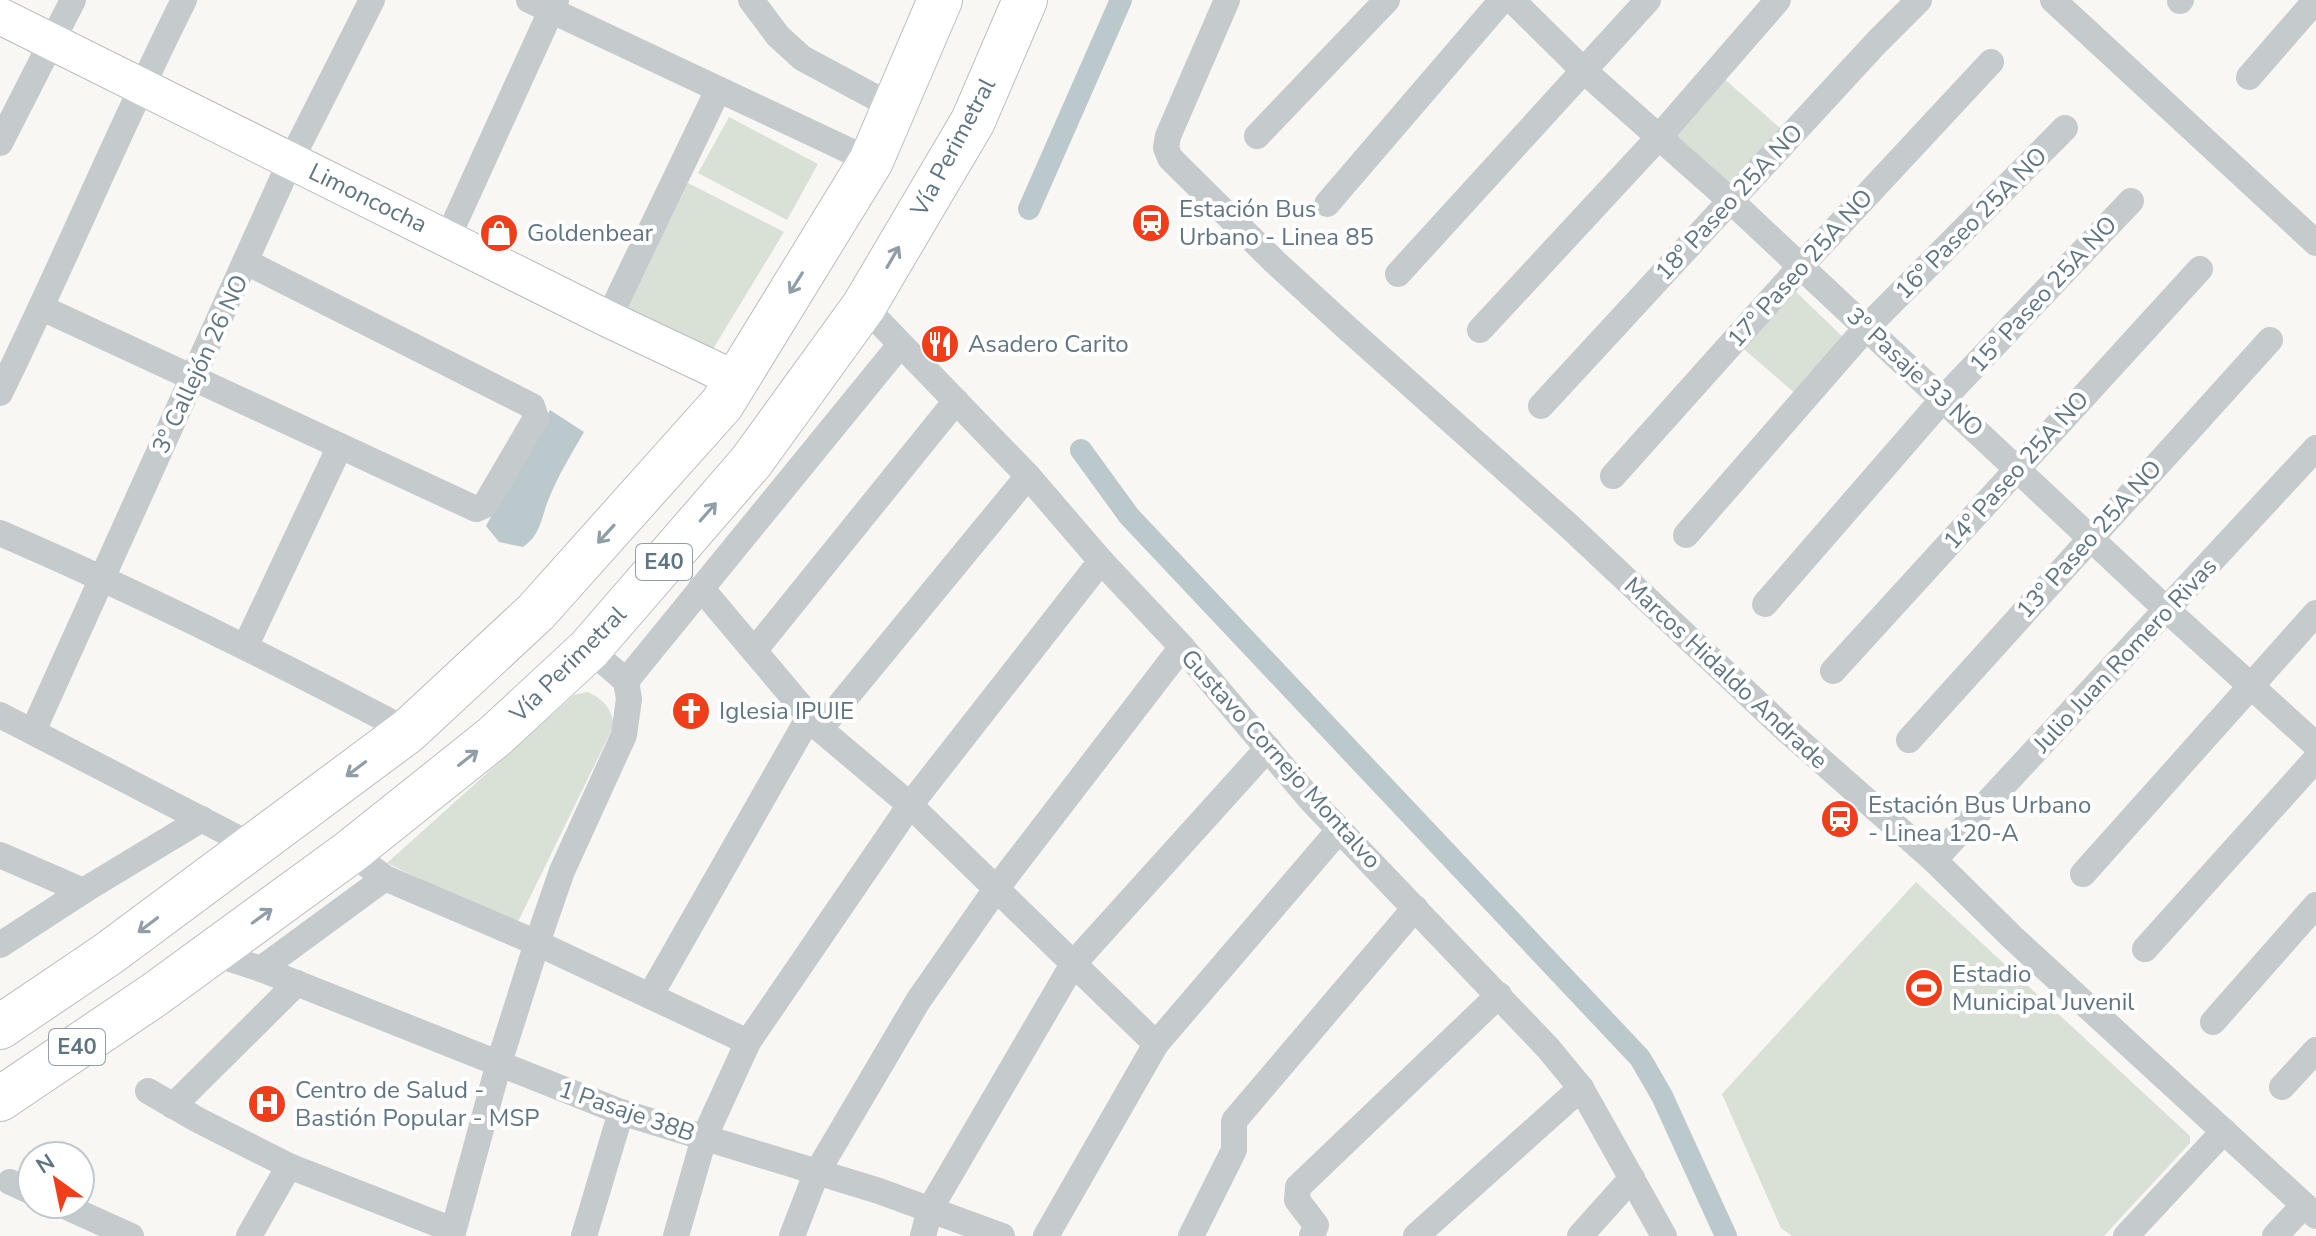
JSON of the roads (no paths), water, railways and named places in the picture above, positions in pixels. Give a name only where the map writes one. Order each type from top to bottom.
[{"type":"highway","name":"E40","points":[[0,1027],[108,954],[408,731],[536,612],[722,404],[871,161],[940,0]]},
{"type":"highway","name":"Vía Perimetral","points":[[0,1099],[212,953],[350,852],[494,737],[589,649],[751,462],[864,306],[973,121],[1025,0]]},
{"type":"street","points":[[0,143],[73,0]]},
{"type":"street","points":[[0,393],[42,308],[141,85],[184,0]]},
{"type":"street","name":"3º Callejón 26 NO","points":[[33,731],[291,160],[372,0]]},
{"type":"street","points":[[751,0],[778,36],[802,58],[895,108]]},
{"type":"street","name":"Marcos Hidaldo Andrade","points":[[1227,0],[1168,136],[1166,148],[1170,158],[1275,262],[1569,526],[1783,727],[1934,860],[2013,938],[2310,1210]]},
{"type":"street","points":[[1257,136],[1387,0]]},
{"type":"street","points":[[1327,204],[1502,0]]},
{"type":"street","name":"3º Pasaje 33 NO","points":[[1512,0],[1583,70],[1731,201],[2167,610],[2316,745]]},
{"type":"street","points":[[1398,274],[1648,0]]},
{"type":"street","points":[[1480,330],[1659,137],[1778,0]]},
{"type":"street","name":"18º Paseo 25A NO","points":[[1541,406],[1919,0]]},
{"type":"street","points":[[2053,0],[2316,243]]},
{"type":"street","points":[[2249,77],[2316,0]]},
{"type":"street","points":[[448,237],[545,3],[718,90],[871,161]]},
{"type":"street","name":"Limoncocha","points":[[0,16],[608,319],[737,380]]},
{"type":"street","name":"17º Paseo 25A NO","points":[[1613,476],[1801,266],[1991,62]]},
{"type":"street","points":[[608,319],[718,90]]},
{"type":"street","name":"16º Paseo 25A NO","points":[[1686,535],[1867,327],[2065,128]]},
{"type":"street","name":"15º Paseo 25A NO","points":[[1765,604],[1943,399],[2131,201]]},
{"type":"street","points":[[42,308],[476,509],[485,505],[536,418],[532,406],[246,262]]},
{"type":"street","name":"14º Paseo 25A NO","points":[[1833,671],[2200,269]]},
{"type":"street","name":"Gustavo Cornejo Montalvo","points":[[864,306],[1028,476],[1101,561],[1182,647],[1310,799],[1548,1048],[1581,1088],[1664,1236]]},
{"type":"street","name":"13º Paseo 25A NO","points":[[1909,740],[2270,340]]},
{"type":"street","points":[[626,681],[900,345]]},
{"type":"street","points":[[754,651],[956,401]]},
{"type":"street","points":[[246,645],[340,446]]},
{"type":"street","name":"Julio Juan Romero Rivas","points":[[1934,860],[2316,448]]},
{"type":"street","points":[[650,996],[814,723],[1028,476]]},
{"type":"street","points":[[0,533],[246,645],[408,731]]},
{"type":"street","points":[[676,1236],[704,1138],[748,1042],[910,805],[1101,561]]},
{"type":"street","points":[[701,588],[814,723],[910,805],[1156,1044]]},
{"type":"street","points":[[2083,874],[2316,613]]},
{"type":"street","points":[[792,1236],[816,1174],[918,1001],[996,889],[1182,647]]},
{"type":"street","points":[[148,1091],[289,1166],[453,1233],[499,1063],[537,943],[562,871],[624,735],[629,699],[626,681],[589,649]]},
{"type":"street","points":[[0,715],[253,846]]},
{"type":"street","points":[[923,1236],[930,1209],[1073,964],[1268,748]]},
{"type":"street","points":[[2145,949],[2316,759]]},
{"type":"street","points":[[0,945],[202,819]]},
{"type":"street","points":[[1046,1236],[1156,1044],[1340,829]]},
{"type":"street","points":[[350,852],[385,878],[537,943],[748,1042]]},
{"type":"street","points":[[0,855],[83,891]]},
{"type":"street","points":[[261,969],[385,878]]},
{"type":"street","points":[[2213,1022],[2316,905]]},
{"type":"street","points":[[1191,1236],[1234,1150],[1234,1121],[1415,908]]},
{"type":"street","name":"1 Pasaje 38B","points":[[212,953],[261,969],[621,1112],[879,1191],[1002,1236]]},
{"type":"street","points":[[173,1106],[297,983]]},
{"type":"street","points":[[1312,1236],[1316,1225],[1297,1200],[1298,1187],[1499,995]]},
{"type":"street","points":[[2282,1087],[2316,1050]]},
{"type":"street","points":[[1416,1236],[1581,1088]]},
{"type":"street","points":[[584,1236],[621,1112]]},
{"type":"street","points":[[2126,1236],[2224,1131]]},
{"type":"street","points":[[249,1236],[289,1166]]},
{"type":"street","points":[[1580,1236],[1632,1178]]},
{"type":"street","points":[[2275,1236],[2310,1210]]},
{"type":"street","points":[[96,1220],[131,1236]]},
{"type":"waterway","points":[[1029,209],[1121,0]]},
{"type":"waterway","points":[[1081,450],[1129,516],[1640,1058],[1662,1096],[1726,1236]]},
{"type":"place","name":"Estación Bus Urbano - Linea 85","points":[[1151,223]]},
{"type":"place","name":"Goldenbear","points":[[499,233]]},
{"type":"place","name":"Asadero Carito","points":[[940,344]]},
{"type":"place","name":"Iglesia IPUIE","points":[[691,711]]},
{"type":"place","name":"Estación Bus Urbano - Linea 120-A","points":[[1840,819]]},
{"type":"place","name":"Estadio Municipal Juvenil","points":[[1924,988]]},
{"type":"place","name":"Centro de Salud - Bastión Popular - MSP","points":[[267,1104]]}]
